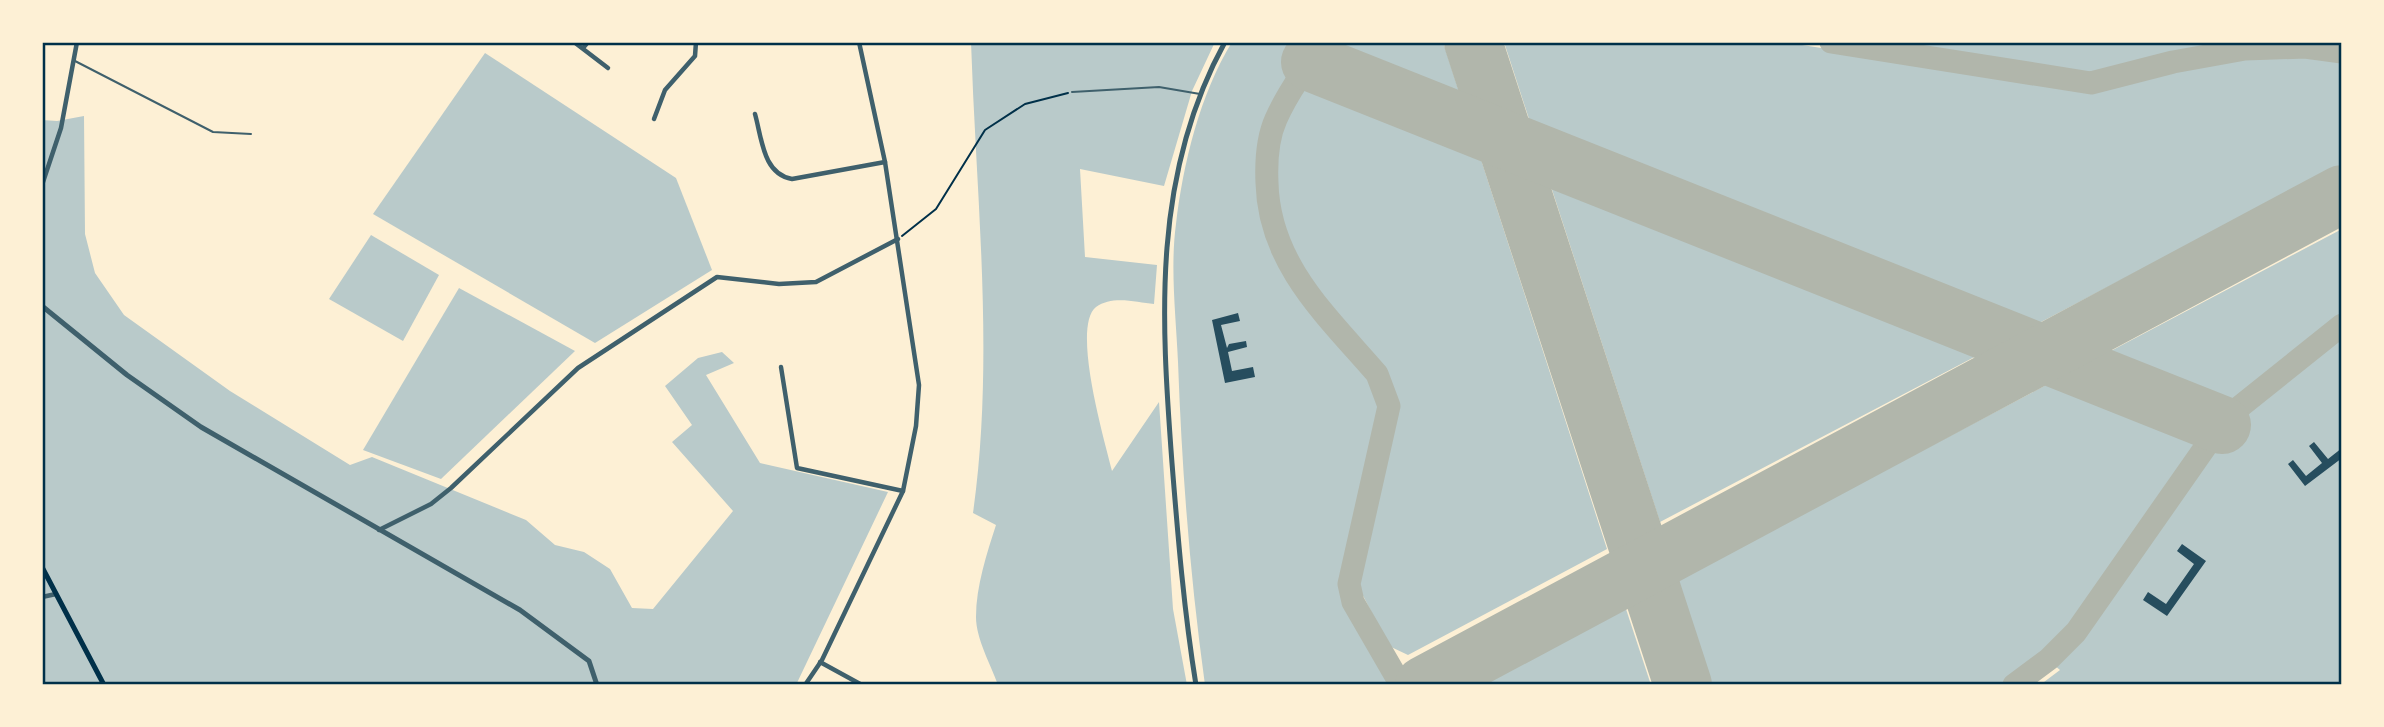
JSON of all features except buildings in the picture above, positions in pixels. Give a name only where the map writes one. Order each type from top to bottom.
[{"type":"main road","points":[[42,567],[104,685]]},
{"type":"street","points":[[42,185],[61,128],[77,42]]},
{"type":"street","points":[[574,42],[608,68]]},
{"type":"street","points":[[583,48],[588,42]]},
{"type":"street","points":[[654,119],[665,90],[695,56],[696,42]]},
{"type":"street","points":[[829,42],[851,42]]},
{"type":"street","points":[[805,685],[820,662],[903,491],[916,426],[919,384],[898,239],[885,162],[859,42]]},
{"type":"street","points":[[1196,685],[1180,571],[1167,379],[1164,266],[1172,193],[1200,94],[1225,42]]},
{"type":"street","points":[[755,114],[770,167],[778,177],[792,179],[885,162]]},
{"type":"street","points":[[379,530],[431,504],[451,488],[578,368],[717,277],[779,284],[816,282],[898,239]]},
{"type":"street","points":[[42,306],[176,411],[267,467],[520,610],[589,661],[597,685]]},
{"type":"street","points":[[781,367],[797,468],[903,491]]},
{"type":"street","points":[[42,597],[56,594]]},
{"type":"street","points":[[820,662],[862,685]]},
{"type":"lane","points":[[75,61],[213,132],[251,134]]},
{"type":"lane","points":[[1073,92],[1160,87],[1200,94]]},
{"type":"path","points":[[898,239],[936,209],[985,130],[1026,104],[1073,92]]},
{"type":"shaded area","points":[[971,42],[1215,42],[1192,91],[1164,186],[1080,169],[1085,257],[1157,265],[1154,304],[1117,300],[1096,307],[1089,319],[1088,360],[1097,412],[1112,471],[1159,402],[1173,609],[1187,685],[998,685],[981,643],[976,617],[978,593],[996,525],[973,513],[983,396],[983,337]]},
{"type":"shaded area","points":[[1232,42],[1318,42],[1286,89],[1270,119],[1260,158],[1260,195],[1268,229],[1282,261],[1300,291],[1371,376],[1384,410],[1343,584],[1348,604],[1394,685],[1205,685],[1184,484],[1174,293],[1174,241],[1188,154],[1211,84]]},
{"type":"shaded area","points":[[1334,42],[1443,42],[1607,549],[1408,655],[1389,646],[1357,584],[1399,410],[1383,368],[1298,268],[1282,236],[1272,169],[1278,135],[1288,114]]},
{"type":"shaded area","points":[[1504,42],[1783,42],[2078,88],[2123,83],[2214,62],[2251,57],[2305,56],[2342,59],[2342,164],[1660,522]]},
{"type":"shaded area","points":[[1871,42],[2268,42],[2173,56],[2092,75]]},
{"type":"shaded area","points":[[485,53],[676,178],[712,270],[595,343],[373,214]]},
{"type":"shaded area","points":[[84,116],[85,234],[95,273],[124,315],[230,391],[350,465],[372,457],[526,520],[555,545],[584,552],[610,569],[632,608],[653,609],[733,511],[672,442],[692,425],[665,386],[698,358],[722,352],[734,363],[706,375],[760,463],[888,492],[796,685],[42,685],[42,120],[57,121]]},
{"type":"shaded area","points":[[2342,229],[2342,317],[2240,394],[2223,412],[2073,626],[2041,656],[2003,685],[1710,685],[1677,580]]},
{"type":"shaded area","points":[[371,235],[439,275],[403,341],[329,299]]},
{"type":"shaded area","points":[[459,288],[575,351],[441,479],[363,450]]},
{"type":"shaded area","points":[[2342,333],[2342,685],[2040,685],[2060,670],[2053,664],[2082,635],[2216,444],[2238,417]]},
{"type":"shaded area","points":[[1625,606],[1651,685],[1475,685]]},
{"type":"taxiway","points":[[1325,42],[1292,89],[1273,127],[1267,167],[1270,212],[1289,264],[1321,309],[1377,374],[1389,406],[1349,584],[1353,602],[1401,685]]},
{"type":"taxiway","points":[[1831,42],[2091,83],[2173,62],[2245,49],[2305,47],[2342,52]]},
{"type":"taxiway","points":[[2014,685],[2049,659],[2076,632],[2232,413],[2342,325]]},
{"type":"runway","points":[[1473,42],[1683,685]]},
{"type":"runway","points":[[1310,62],[2222,425]]},
{"type":"runway","points":[[1424,685],[2342,194]]}]
